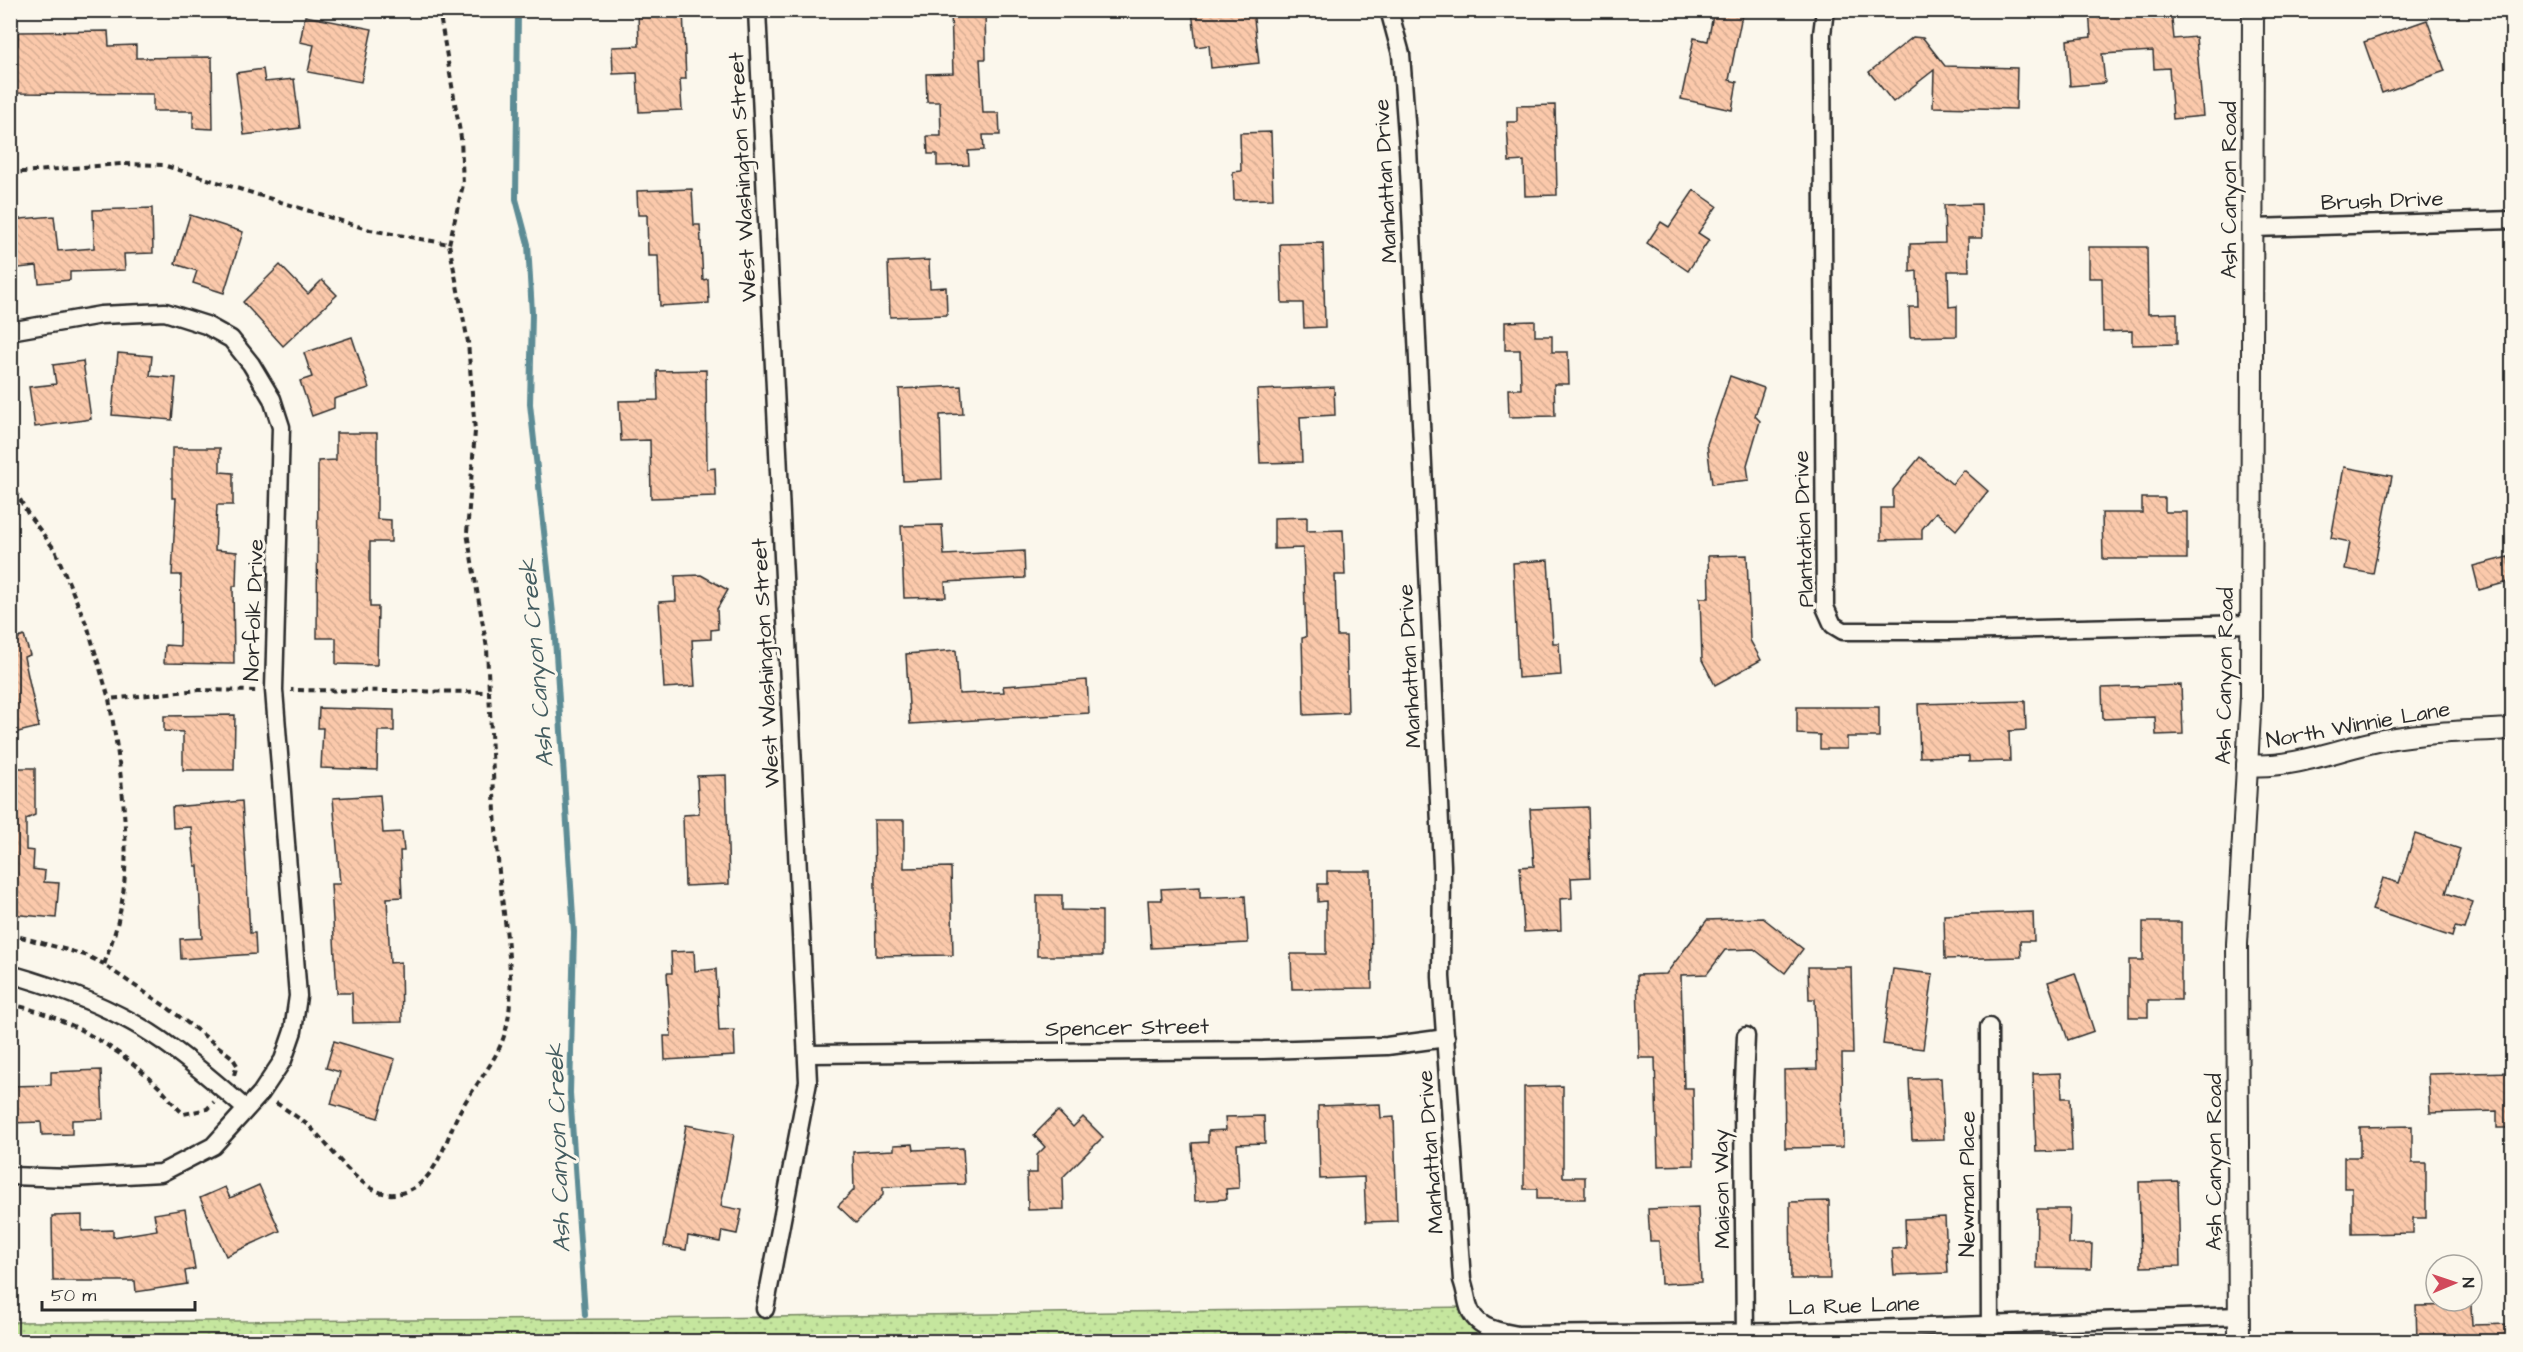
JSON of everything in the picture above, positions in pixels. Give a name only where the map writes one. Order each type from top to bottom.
[{"type":"street","name":"West Washington Street","points":[[758,10],[808,1082],[765,1309]]},
{"type":"street","name":"Manhattan Drive","points":[[1389,10],[1401,54],[1408,148],[1442,866],[1441,977],[1462,1280],[1468,1306],[1475,1318]]},
{"type":"street","name":"Plantation Drive","points":[[1825,10],[1822,34],[1825,607],[1833,625],[1843,631],[1950,631],[2251,624]]},
{"type":"street","name":"Ash Canyon Road","points":[[2239,1341],[2237,944],[2243,879],[2252,696],[2253,10]]},
{"type":"street","name":"Brush Drive","points":[[2253,228],[2512,220]]},
{"type":"street","name":"Norfolk Drive","points":[[10,331],[101,315],[165,312],[206,325],[231,339],[251,364],[272,399],[280,427],[274,690],[298,996],[293,1031],[283,1060],[261,1093],[213,1146],[161,1173],[71,1178],[10,1176]]},
{"type":"street","name":"North Winnie Lane","points":[[2247,765],[2270,766],[2333,754],[2383,740],[2434,733],[2512,729]]},
{"type":"street","points":[[10,974],[63,989],[110,1011],[170,1046],[246,1109]]},
{"type":"street","name":"Newman Place","points":[[1989,1027],[1990,1333]]},
{"type":"street","name":"Maison Way","points":[[1745,1336],[1743,1107],[1746,1035]]},
{"type":"street","name":"Spencer Street","points":[[807,1054],[1263,1050],[1387,1046],[1446,1038]]},
{"type":"street","name":"La Rue Lane","points":[[1475,1318],[1488,1330],[1517,1335],[1745,1336],[1990,1333],[2239,1316]]},
{"type":"lane","points":[[584,1341],[600,1341]]},
{"type":"path","points":[[440,10],[461,138],[463,185],[449,244],[468,342],[475,431],[467,533],[487,648],[489,692]]},
{"type":"path","points":[[10,172],[121,164],[163,165],[370,230],[449,244]]},
{"type":"path","points":[[10,481],[28,514],[55,550],[88,628],[109,699]]},
{"type":"path","points":[[10,934],[85,955],[104,965]]},
{"type":"green space","points":[[1468,1307],[1488,1330],[1565,1341],[11,1342],[10,1322],[635,1319]]},
{"type":"building","points":[[638,10],[683,10],[686,79],[680,79],[682,110],[639,112],[637,73],[613,74],[612,47],[639,46]]},
{"type":"building","points":[[951,10],[985,10],[986,59],[980,59],[983,113],[999,113],[1000,135],[983,135],[984,150],[968,151],[969,165],[937,166],[937,154],[928,154],[927,136],[941,136],[940,102],[927,102],[926,74],[953,73]]},
{"type":"building","points":[[1192,10],[1253,10],[1259,63],[1211,68],[1209,45],[1196,47]]},
{"type":"building","points":[[1714,10],[1743,10],[1729,80],[1737,82],[1732,110],[1681,99],[1694,38],[1708,41]]},
{"type":"building","points":[[2089,10],[2171,10],[2174,39],[2196,37],[2203,116],[2173,119],[2169,68],[2154,69],[2153,51],[2102,54],[2105,83],[2070,86],[2067,40],[2091,37]]},
{"type":"building","points":[[305,16],[372,29],[361,82],[308,72],[314,45],[300,42]]},
{"type":"building","points":[[2427,20],[2445,71],[2382,93],[2364,42]]},
{"type":"building","points":[[108,31],[109,46],[136,45],[136,58],[212,57],[213,129],[193,128],[193,111],[153,111],[153,94],[10,93],[10,45],[18,45],[18,32]]},
{"type":"building","points":[[1913,37],[1923,38],[1945,66],[2017,68],[2016,109],[1933,107],[1934,70],[1893,102],[1869,72]]},
{"type":"building","points":[[263,69],[265,82],[294,79],[300,128],[244,135],[236,73]]},
{"type":"building","points":[[1555,105],[1557,195],[1525,196],[1524,161],[1509,162],[1507,122],[1517,122],[1517,106]]},
{"type":"building","points":[[1271,132],[1273,199],[1234,200],[1233,172],[1241,171],[1240,133]]},
{"type":"building","points":[[692,189],[694,225],[700,225],[703,280],[708,279],[709,303],[660,306],[658,256],[648,256],[647,215],[638,215],[637,191]]},
{"type":"building","points":[[1694,190],[1717,206],[1698,233],[1709,240],[1688,271],[1647,243],[1661,222],[1669,227]]},
{"type":"building","points":[[1981,204],[1982,238],[1968,238],[1969,271],[1948,271],[1949,307],[1957,306],[1957,336],[1910,337],[1909,307],[1918,307],[1917,271],[1910,272],[1910,244],[1945,243],[1944,205]]},
{"type":"building","points":[[152,208],[153,253],[124,254],[125,270],[70,272],[70,280],[39,283],[37,266],[10,269],[10,220],[54,216],[58,251],[94,248],[93,210]]},
{"type":"building","points":[[190,215],[243,232],[224,293],[193,283],[197,271],[175,264]]},
{"type":"building","points":[[1323,243],[1325,327],[1304,328],[1303,303],[1282,303],[1280,244]]},
{"type":"building","points":[[2089,247],[2147,247],[2148,314],[2177,313],[2177,344],[2132,345],[2132,331],[2103,332],[2102,278],[2089,278]]},
{"type":"building","points":[[929,260],[930,288],[946,287],[947,315],[890,317],[888,262]]},
{"type":"building","points":[[280,265],[308,294],[322,280],[337,295],[283,346],[243,302]]},
{"type":"building","points":[[1535,321],[1535,336],[1552,336],[1552,352],[1568,352],[1569,384],[1554,384],[1555,416],[1509,417],[1508,389],[1521,389],[1520,350],[1505,350],[1505,322]]},
{"type":"building","points":[[352,337],[369,388],[334,399],[334,408],[312,416],[300,381],[312,377],[304,353]]},
{"type":"building","points":[[118,353],[152,356],[150,376],[176,378],[172,420],[112,415]]},
{"type":"building","points":[[83,361],[91,419],[35,427],[29,387],[56,384],[53,365]]},
{"type":"building","points":[[706,370],[707,469],[715,468],[716,496],[651,498],[650,440],[621,441],[619,401],[658,400],[657,371]]},
{"type":"building","points":[[1730,376],[1764,388],[1755,416],[1760,421],[1747,465],[1749,480],[1712,484],[1707,444]]},
{"type":"building","points":[[961,386],[963,414],[940,415],[942,479],[903,481],[899,389]]},
{"type":"building","points":[[1334,387],[1335,415],[1300,417],[1302,462],[1260,463],[1257,390]]},
{"type":"building","points":[[336,433],[377,433],[377,519],[391,520],[391,542],[370,542],[370,607],[378,607],[377,665],[336,664],[336,638],[317,638],[318,461],[336,460]]},
{"type":"building","points":[[172,448],[220,448],[220,472],[233,473],[233,505],[217,505],[215,550],[237,552],[236,586],[233,586],[234,664],[164,663],[165,645],[180,646],[181,575],[172,575],[176,498],[172,498]]},
{"type":"building","points":[[1920,457],[1952,484],[1964,470],[1988,491],[1956,530],[1936,512],[1922,529],[1922,539],[1881,540],[1881,508],[1893,508],[1893,490]]},
{"type":"building","points":[[2344,467],[2392,476],[2373,574],[2345,569],[2350,542],[2331,538]]},
{"type":"building","points":[[2142,498],[2165,498],[2165,512],[2187,512],[2187,559],[2103,559],[2102,513],[2142,513]]},
{"type":"building","points":[[1307,517],[1307,531],[1343,530],[1345,575],[1335,575],[1337,636],[1346,636],[1348,713],[1304,715],[1302,638],[1306,637],[1303,548],[1274,549],[1274,518]]},
{"type":"building","points":[[942,525],[944,555],[1024,551],[1025,578],[945,582],[946,597],[904,598],[901,526]]},
{"type":"building","points":[[1747,555],[1750,640],[1761,660],[1715,685],[1702,660],[1700,598],[1709,598],[1708,556]]},
{"type":"building","points":[[2508,557],[2512,581],[2479,590],[2473,566]]},
{"type":"building","points":[[1548,560],[1553,643],[1559,643],[1561,675],[1518,678],[1513,563]]},
{"type":"building","points":[[701,575],[728,590],[717,609],[718,629],[711,630],[711,639],[692,640],[695,686],[664,688],[659,602],[676,601],[675,576]]},
{"type":"building","points":[[10,630],[17,630],[19,638],[24,636],[30,655],[24,657],[39,727],[10,734]]},
{"type":"building","points":[[956,650],[959,694],[1004,692],[1003,686],[1087,680],[1089,713],[910,724],[906,654]]},
{"type":"building","points":[[2181,685],[2183,734],[2156,735],[2155,717],[2103,719],[2102,688]]},
{"type":"building","points":[[2025,701],[2026,730],[2009,731],[2010,761],[1969,762],[1969,756],[1920,757],[1918,704]]},
{"type":"building","points":[[1797,707],[1879,707],[1879,737],[1847,737],[1847,749],[1820,749],[1820,735],[1797,734]]},
{"type":"building","points":[[319,708],[394,710],[394,731],[378,731],[377,770],[321,768],[323,728],[318,728]]},
{"type":"building","points":[[235,715],[234,770],[183,770],[183,732],[164,731],[164,716]]},
{"type":"building","points":[[10,768],[35,768],[35,815],[26,819],[26,850],[34,851],[33,869],[45,871],[44,882],[59,883],[56,918],[10,914]]},
{"type":"building","points":[[726,775],[729,884],[685,886],[683,815],[699,814],[697,776]]},
{"type":"building","points":[[380,795],[383,833],[402,832],[404,851],[400,851],[402,897],[387,898],[390,963],[401,962],[402,1022],[353,1023],[352,993],[337,993],[331,884],[340,884],[333,798]]},
{"type":"building","points":[[242,801],[250,933],[255,933],[256,954],[181,959],[180,939],[202,938],[198,866],[195,866],[191,827],[173,828],[172,807]]},
{"type":"building","points":[[1588,807],[1590,877],[1571,878],[1572,898],[1560,899],[1561,930],[1524,932],[1520,867],[1534,866],[1530,809]]},
{"type":"building","points":[[874,820],[904,820],[904,868],[951,867],[953,955],[876,956]]},
{"type":"building","points":[[2415,834],[2460,849],[2446,893],[2473,902],[2464,929],[2455,927],[2452,937],[2372,910],[2383,878],[2399,883]]},
{"type":"building","points":[[1327,871],[1371,871],[1372,988],[1292,989],[1291,954],[1326,954],[1326,901],[1318,902],[1318,884],[1327,884]]},
{"type":"building","points":[[1200,887],[1200,898],[1245,896],[1248,943],[1151,948],[1148,900],[1162,900],[1161,889]]},
{"type":"building","points":[[1037,895],[1062,895],[1062,910],[1102,911],[1102,956],[1037,956]]},
{"type":"building","points":[[2033,912],[2034,941],[2020,941],[2021,957],[1945,959],[1944,915]]},
{"type":"building","points":[[1763,918],[1803,949],[1785,973],[1754,949],[1725,950],[1707,974],[1681,975],[1684,1088],[1693,1088],[1694,1165],[1658,1166],[1655,1058],[1639,1058],[1637,975],[1666,974],[1707,920]]},
{"type":"building","points":[[2143,922],[2181,922],[2181,1000],[2148,1000],[2148,1017],[2129,1017],[2129,960],[2143,960]]},
{"type":"building","points":[[694,951],[695,971],[716,969],[719,1031],[734,1030],[735,1056],[665,1060],[664,1036],[671,1036],[667,973],[672,973],[671,952]]},
{"type":"building","points":[[1808,967],[1851,967],[1853,1054],[1842,1054],[1843,1147],[1785,1148],[1784,1070],[1817,1069],[1815,999],[1809,999]]},
{"type":"building","points":[[1893,969],[1933,974],[1923,1049],[1883,1044]]},
{"type":"building","points":[[2075,973],[2094,1031],[2068,1040],[2048,982]]},
{"type":"building","points":[[334,1041],[395,1059],[378,1118],[331,1104],[340,1072],[326,1068]]},
{"type":"building","points":[[101,1070],[103,1119],[72,1120],[72,1134],[42,1135],[41,1122],[10,1123],[10,1086],[51,1085],[51,1072]]},
{"type":"building","points":[[2512,1072],[2512,1128],[2497,1128],[2497,1111],[2430,1113],[2428,1074]]},
{"type":"building","points":[[2061,1073],[2062,1098],[2070,1098],[2072,1151],[2036,1152],[2033,1074]]},
{"type":"building","points":[[1941,1078],[1944,1139],[1912,1140],[1909,1079]]},
{"type":"building","points":[[1563,1086],[1563,1177],[1585,1177],[1585,1199],[1537,1199],[1537,1189],[1524,1189],[1524,1087]]},
{"type":"building","points":[[1380,1104],[1381,1118],[1394,1117],[1397,1221],[1366,1222],[1364,1177],[1320,1179],[1318,1106]]},
{"type":"building","points":[[1058,1111],[1073,1127],[1083,1117],[1103,1137],[1063,1177],[1064,1209],[1028,1210],[1027,1173],[1037,1173],[1037,1155],[1045,1147],[1034,1135]]},
{"type":"building","points":[[1264,1116],[1265,1143],[1237,1144],[1239,1188],[1226,1189],[1227,1199],[1195,1201],[1192,1143],[1208,1142],[1208,1131],[1226,1130],[1225,1117]]},
{"type":"building","points":[[686,1125],[734,1134],[721,1206],[742,1210],[737,1234],[722,1231],[720,1242],[688,1236],[686,1250],[664,1246]]},
{"type":"building","points":[[2412,1126],[2412,1163],[2426,1163],[2426,1218],[2413,1218],[2413,1233],[2352,1234],[2352,1188],[2344,1188],[2344,1157],[2360,1157],[2360,1127]]},
{"type":"building","points":[[913,1144],[914,1150],[963,1148],[965,1184],[883,1187],[883,1195],[856,1223],[838,1206],[854,1190],[853,1152],[894,1150],[894,1145]]},
{"type":"building","points":[[2178,1181],[2180,1266],[2141,1267],[2139,1182]]},
{"type":"building","points":[[259,1185],[280,1231],[226,1256],[200,1198],[225,1187],[230,1198]]},
{"type":"building","points":[[1829,1201],[1830,1279],[1791,1279],[1790,1202]]},
{"type":"building","points":[[1698,1207],[1701,1282],[1661,1284],[1659,1241],[1650,1241],[1648,1209]]},
{"type":"building","points":[[185,1209],[195,1269],[185,1271],[187,1284],[136,1292],[135,1281],[53,1281],[52,1216],[82,1215],[82,1231],[113,1230],[113,1237],[157,1230],[154,1214]]},
{"type":"building","points":[[2037,1209],[2070,1209],[2069,1244],[2092,1244],[2091,1269],[2036,1268]]},
{"type":"building","points":[[1945,1217],[1948,1273],[1894,1275],[1892,1249],[1906,1248],[1905,1219]]},
{"type":"building","points":[[2416,1306],[2424,1306],[2424,1313],[2471,1313],[2472,1325],[2512,1324],[2512,1341],[2417,1341]]},
{"type":"waterway","name":"Ash Canyon Creek","points":[[518,10],[516,199],[528,244],[532,313],[530,404],[554,623],[574,932],[570,1093],[585,1315]]}]
